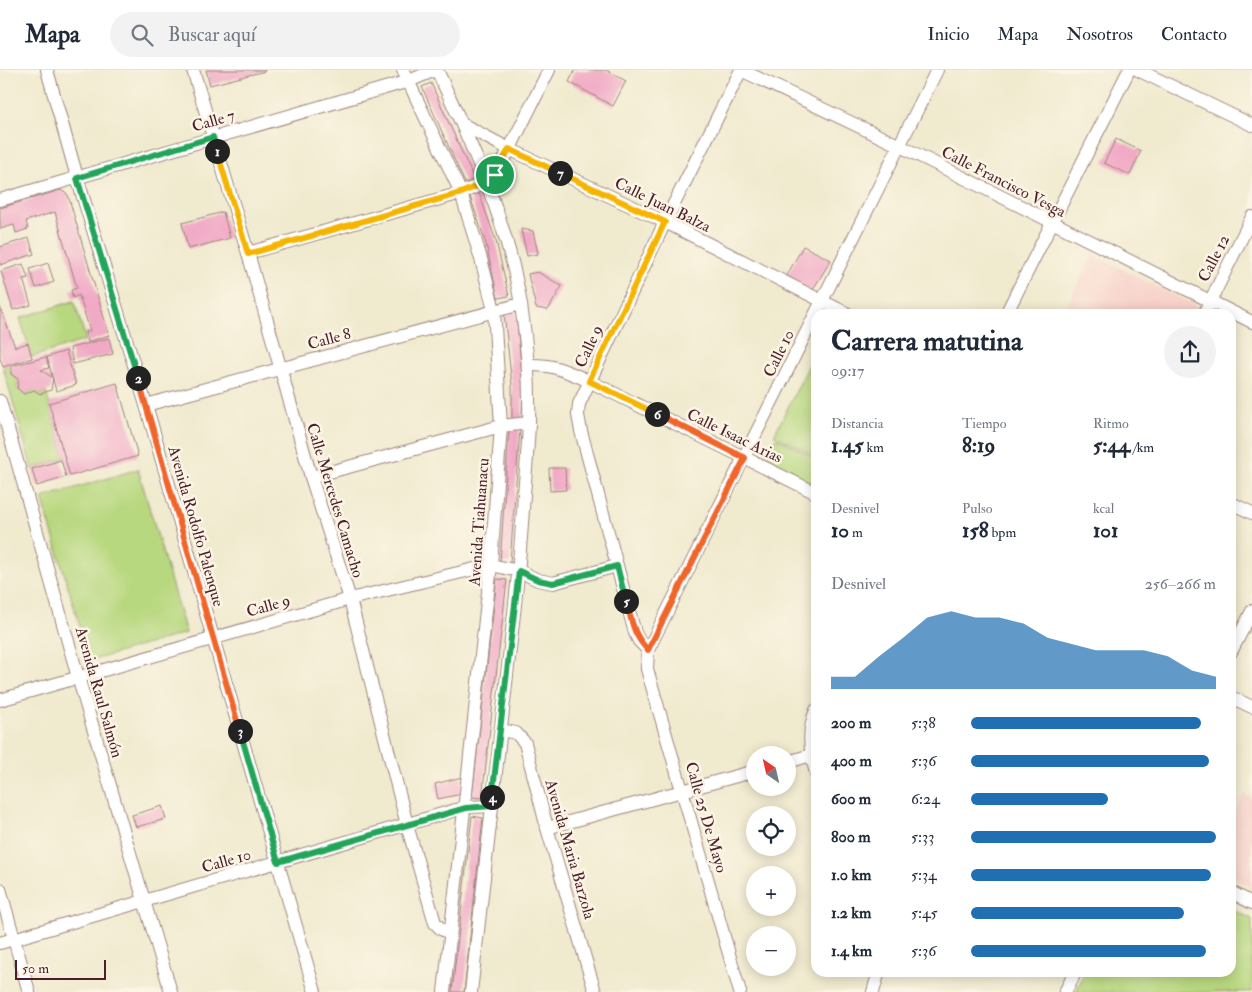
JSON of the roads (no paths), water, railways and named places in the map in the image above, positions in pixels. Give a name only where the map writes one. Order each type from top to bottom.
[{"type":"street","name":"Avenida Rodolfo Palenque","points":[[47,70],[77,178],[146,405],[315,992]]},
{"type":"street","name":"Calle Mercedes Camacho","points":[[193,70],[248,254],[311,477],[350,599],[407,825],[435,923],[441,929],[450,933]]},
{"type":"street","name":"Calle 7","points":[[0,200],[213,137],[406,76],[436,70]]},
{"type":"street","points":[[436,70],[462,124],[486,182],[508,249],[520,304],[528,366],[529,422],[519,571],[471,992]]},
{"type":"street","points":[[248,254],[461,193],[486,182],[495,175],[548,70]]},
{"type":"street","name":"Calle Francisco Vesga","points":[[741,70],[900,146],[1225,309]]},
{"type":"street","name":"Calle 9","points":[[648,650],[639,641],[635,633],[581,431],[578,415],[579,404],[665,222],[741,70]]},
{"type":"street","name":"Calle 10","points":[[817,309],[937,70]]},
{"type":"street","points":[[1009,309],[1129,70]]},
{"type":"street","points":[[1138,70],[1252,125]]},
{"type":"street","name":"Avenida Tiahuanacu","points":[[406,76],[461,193],[481,259],[494,310],[501,426],[492,565],[444,992]]},
{"type":"street","name":"Calle Juan Balza","points":[[462,124],[509,149],[665,222],[838,309]]},
{"type":"street","name":"Calle 12","points":[[1206,309],[1252,217]]},
{"type":"street","name":"Calle 8","points":[[146,405],[520,304]]},
{"type":"street","name":"Calle Francisco Vesga","points":[[1236,314],[1252,322]]},
{"type":"street","name":"Calle 10","points":[[648,650],[745,458],[811,321]]},
{"type":"street","name":"Calle Isaac Arias","points":[[528,366],[543,364],[554,366],[589,381],[811,491]]},
{"type":"street","name":"Avenida Raul Salmón","points":[[0,401],[6,445],[78,677],[171,992]]},
{"type":"street","points":[[311,477],[501,426],[529,422]]},
{"type":"street","points":[[1236,505],[1252,513]]},
{"type":"street","name":"Calle 9","points":[[0,700],[350,599],[492,565],[519,571],[538,580],[553,583],[617,566]]},
{"type":"street","points":[[1236,642],[1252,610]]},
{"type":"street","name":"Calle 25 De Mayo","points":[[648,650],[647,669],[740,992]]},
{"type":"street","points":[[1236,699],[1252,707]]},
{"type":"street","name":"Avenida Maria Barzola","points":[[501,730],[516,733],[525,743],[547,828],[595,992]]},
{"type":"street","points":[[796,760],[811,755],[811,730]]},
{"type":"street","points":[[547,828],[746,774]]},
{"type":"street","name":"Calle 10","points":[[0,943],[466,808],[491,806]]},
{"type":"street","points":[[0,889],[29,992]]},
{"type":"street","points":[[1236,895],[1252,903]]},
{"type":"street","points":[[873,992],[877,977]]},
{"type":"street","points":[[1065,992],[1073,977]]}]
